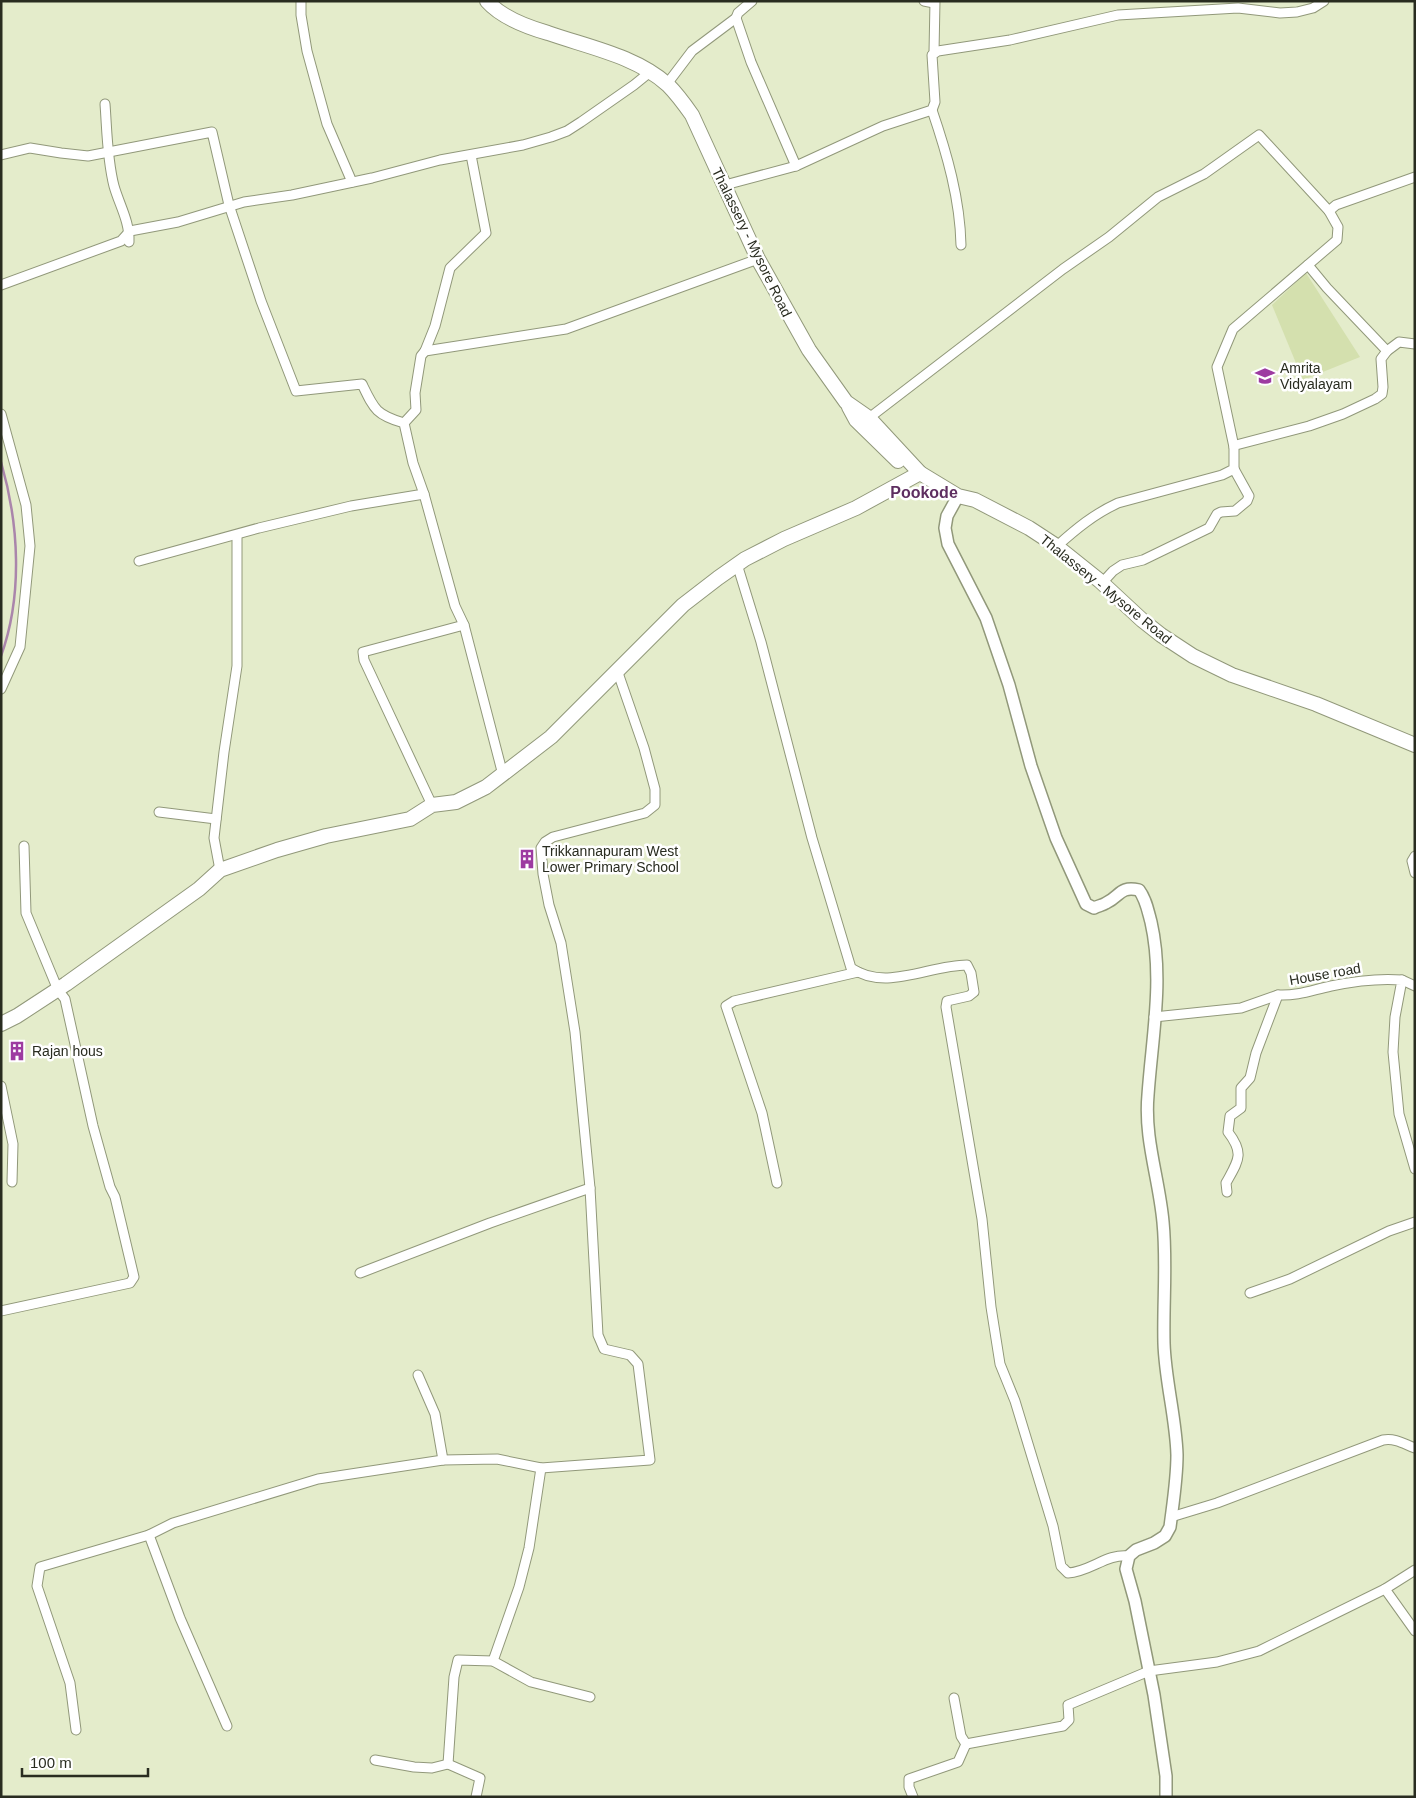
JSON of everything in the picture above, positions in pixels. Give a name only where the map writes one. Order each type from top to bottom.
[{"type":"main road","name":"Thalassery - Mysore Road","points":[[487,1],[493,8],[528,27],[621,57],[650,72],[667,84],[680,98],[692,115],[758,259],[809,350],[846,402],[869,418],[920,473],[958,496],[975,500],[1028,528],[1057,546],[1102,583],[1148,625],[1193,656],[1232,675],[1316,704],[1415,744]]},
{"type":"main road","points":[[846,402],[856,420],[886,450],[906,468],[920,473]]},
{"type":"main road","points":[[1,1024],[58,990],[199,889],[220,870],[277,850],[326,836],[410,819],[432,805],[456,802],[486,787],[551,737],[683,605],[738,564],[784,539],[856,508],[920,473]]},
{"type":"main road","points":[[958,496],[970,507],[1053,553],[1087,579],[1154,640],[1197,669],[1345,724],[1415,755]]},
{"type":"street","points":[[301,1],[301,15],[307,51],[327,124],[352,182]]},
{"type":"street","points":[[667,84],[692,51],[736,18],[738,13],[752,1]]},
{"type":"street","points":[[924,1],[934,2],[934,52],[932,55],[935,102],[932,110],[955,186],[961,245]]},
{"type":"street","points":[[934,52],[1010,40],[1118,15],[1238,8],[1280,13],[1297,12],[1313,8],[1324,1]]},
{"type":"street","points":[[736,18],[751,62],[796,166]]},
{"type":"street","points":[[1,285],[121,241],[130,232],[178,222],[229,205],[292,195],[440,160],[522,145],[551,137],[567,131],[650,72]]},
{"type":"street","points":[[105,104],[114,185],[130,232],[129,242]]},
{"type":"street","points":[[725,185],[796,166],[883,126],[932,110]]},
{"type":"street","points":[[1,155],[30,148],[88,156],[212,132],[229,205],[261,300],[296,391],[362,384],[373,407],[385,418],[404,423]]},
{"type":"street","points":[[869,418],[1062,269],[1109,237],[1158,197],[1204,174],[1259,135],[1329,211],[1338,227],[1336,240],[1233,329],[1217,367],[1234,446],[1234,469],[1249,496],[1235,512],[1217,514],[1209,528],[1142,560],[1122,565],[1113,571],[1102,583]]},
{"type":"street","points":[[404,423],[416,410],[415,393],[421,356],[425,351],[435,326],[450,268],[486,233],[471,154]]},
{"type":"street","points":[[1329,211],[1336,205],[1415,177]]},
{"type":"street","points":[[425,351],[566,329],[758,259]]},
{"type":"street","points":[[1308,265],[1327,288],[1387,351]]},
{"type":"street","points":[[1234,446],[1309,426],[1343,414],[1375,399],[1382,394],[1382,359],[1387,351],[1399,342],[1415,344]]},
{"type":"street","points":[[1,414],[26,505],[30,546],[20,647],[1,689]]},
{"type":"street","points":[[404,423],[413,463],[424,494],[455,606],[464,625],[503,775]]},
{"type":"street","points":[[1057,546],[1084,523],[1118,503],[1234,469]]},
{"type":"street","points":[[139,561],[352,506],[424,494]]},
{"type":"street","points":[[958,496],[947,516],[945,528],[948,544],[986,618],[1009,685],[1031,766],[1056,838],[1086,904],[1094,908],[1108,903],[1122,890],[1140,890],[1144,897],[1156,948],[1157,966],[1147,1121],[1152,1164],[1160,1197],[1163,1224],[1164,1344],[1177,1455],[1170,1527],[1165,1536],[1154,1543],[1136,1550],[1130,1556],[1126,1569],[1135,1601],[1149,1671],[1166,1776],[1166,1797]]},
{"type":"street","points":[[220,870],[214,838],[237,666],[238,535]]},
{"type":"street","points":[[738,564],[761,642],[812,838],[851,968],[878,979],[957,965],[967,965],[971,973],[974,992],[969,996],[947,1000],[946,1007],[982,1219],[992,1316],[1000,1364],[1015,1401],[1053,1526],[1061,1566],[1068,1573],[1075,1572],[1120,1554],[1130,1556]]},
{"type":"street","points":[[432,805],[364,660],[363,652],[464,625]]},
{"type":"street","points":[[76,1730],[70,1683],[37,1586],[40,1566],[149,1535],[173,1523],[318,1479],[443,1460],[497,1459],[541,1468],[650,1460],[638,1364],[630,1355],[604,1349],[598,1336],[590,1188],[575,1032],[561,944],[549,905],[543,874],[541,848],[545,842],[553,837],[646,813],[655,805],[655,789],[646,756],[617,670]]},
{"type":"street","points":[[159,812],[216,819]]},
{"type":"street","points":[[1,1311],[130,1283],[134,1277],[115,1197],[110,1187],[93,1126],[65,999],[58,990],[26,913],[24,846]]},
{"type":"street","points":[[1415,856],[1412,861],[1415,873]]},
{"type":"street","points":[[777,1183],[762,1113],[726,1006],[734,1001],[858,972]]},
{"type":"street","name":"House road","points":[[1227,1192],[1226,1183],[1239,1160],[1236,1143],[1228,1132],[1230,1116],[1241,1108],[1241,1088],[1250,1078],[1256,1053],[1278,995],[1295,996],[1331,986],[1370,980],[1402,980]]},
{"type":"street","points":[[1415,986],[1402,980],[1395,1016],[1393,1052],[1399,1114],[1415,1169]]},
{"type":"street","points":[[1154,1017],[1240,1008],[1278,995]]},
{"type":"street","points":[[1,1086],[13,1144],[12,1182]]},
{"type":"street","points":[[360,1272],[590,1188]]},
{"type":"street","points":[[1250,1293],[1290,1279],[1389,1231],[1415,1222]]},
{"type":"street","points":[[418,1375],[435,1414],[443,1460]]},
{"type":"street","points":[[1171,1517],[1217,1503],[1383,1440],[1399,1441],[1415,1448]]},
{"type":"street","points":[[493,1661],[519,1587],[529,1548],[541,1468]]},
{"type":"street","points":[[149,1535],[180,1618],[227,1726]]},
{"type":"street","points":[[966,1744],[1063,1726],[1069,1720],[1068,1705],[1149,1671],[1217,1662],[1259,1651],[1385,1589],[1415,1570]]},
{"type":"street","points":[[1385,1589],[1415,1631]]},
{"type":"street","points":[[448,1764],[454,1677],[458,1660],[493,1661],[531,1682],[590,1697]]},
{"type":"street","points":[[954,1698],[962,1736],[966,1744]]},
{"type":"street","points":[[913,1797],[909,1787],[909,1779],[958,1762],[966,1744]]},
{"type":"street","points":[[375,1760],[414,1767],[432,1768],[448,1764],[480,1778],[476,1797]]},
{"type":"green space","points":[[1306,273],[1360,357],[1303,380],[1272,305]]},
{"type":"waterway","points":[[1,462],[12,510],[16,559],[13,609],[1,656]]},
{"type":"place","name":"Amrita Vidyalayam","points":[[1265,376]]},
{"type":"place","name":"Trikkannapuram West Lower Primary School","points":[[527,859]]},
{"type":"place","name":"Rajan hous","points":[[17,1051]]},
{"type":"district","name":"Pookode","points":[[924,492]]}]
